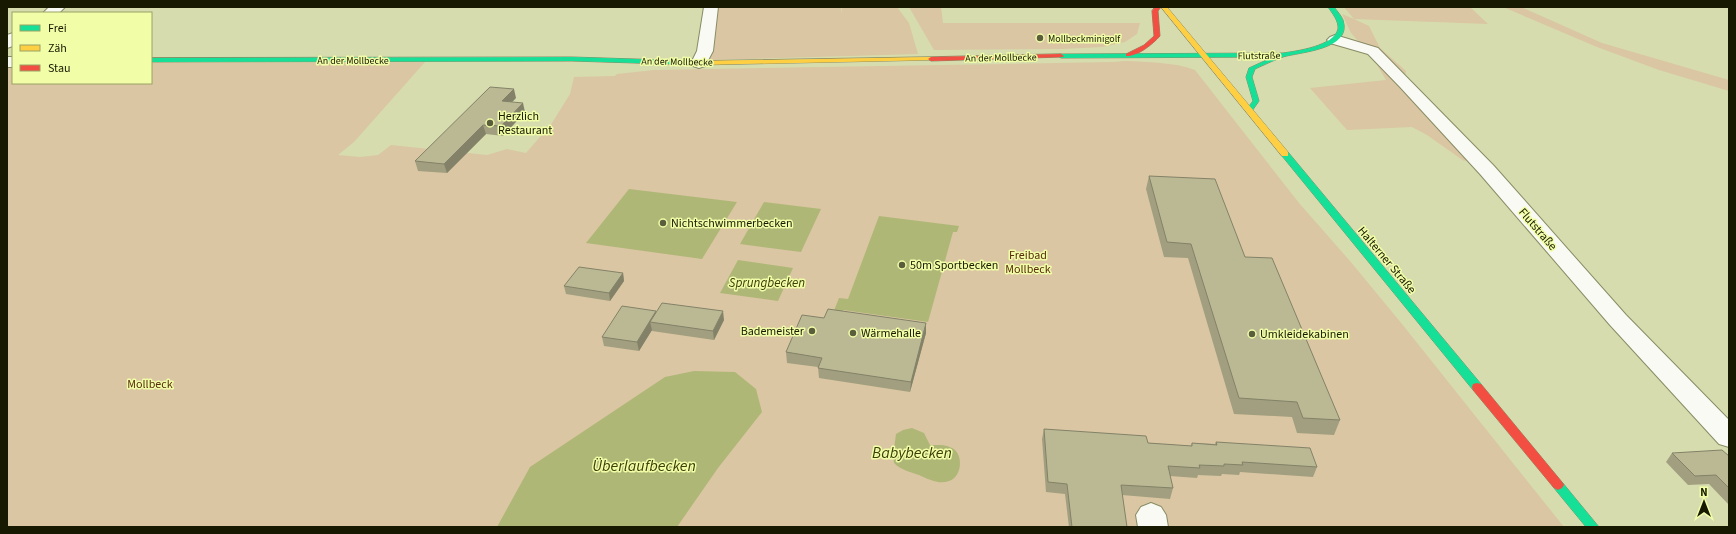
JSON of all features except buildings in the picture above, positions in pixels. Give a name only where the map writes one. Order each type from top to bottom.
[{"type":"street","points":[[699,63],[705,51],[711,7]]},
{"type":"street","points":[[1127,55],[1146,46],[1157,36],[1155,11],[1158,7]]},
{"type":"street","name":"Halterner Straße","points":[[1164,7],[1250,110],[1299,173],[1593,527]]},
{"type":"street","points":[[1331,7],[1340,18],[1341,29],[1335,40]]},
{"type":"street","name":"Flutstraße","points":[[1203,55],[1282,55],[1306,52],[1335,40],[1373,51],[1488,170],[1618,320],[1729,437]]},
{"type":"street","name":"An der Mollbecke","points":[[152,60],[572,59],[699,63],[1127,55],[1203,55]]},
{"type":"street","points":[[1250,110],[1256,101],[1249,77],[1252,68],[1282,55]]},
{"type":"green space","points":[[717,7],[841,7],[842,14],[842,7],[897,7],[909,23],[918,54],[708,60]]},
{"type":"green space","name":"Mollbeckminigolf","points":[[909,7],[941,7],[943,23],[1140,23],[1137,34],[1125,42],[1102,47],[1063,49],[934,50]]},
{"type":"green space","points":[[1344,7],[1470,7],[1488,24],[1354,19]]},
{"type":"green space","points":[[1503,7],[1521,7],[1602,43],[1729,80],[1729,91],[1659,70],[1597,47]]},
{"type":"green space","points":[[1342,14],[1369,26],[1380,48],[1406,71],[1404,85],[1471,159],[1464,161],[1427,135],[1412,127],[1347,130],[1310,88],[1386,80],[1373,58],[1351,33]]},
{"type":"green space","points":[[425,62],[354,142],[338,155],[360,157],[378,155],[391,145],[487,155],[507,149],[526,153],[552,123],[570,94],[574,77],[615,76],[617,74],[654,70],[1151,62],[1187,67],[1195,70],[1299,203],[1350,261],[1402,324],[1564,527],[7,527],[7,64],[12,64],[12,84],[152,84],[152,63]]},
{"type":"water","name":"Nichtschwimmerbecken","points":[[629,189],[737,202],[702,259],[586,243]]},
{"type":"water","name":"Nichtschwimmerbecken","points":[[764,202],[821,209],[801,252],[740,244]]},
{"type":"water","name":"50m Sportbecken","points":[[879,216],[959,226],[957,232],[953,232],[928,322],[843,310],[836,329],[827,328],[839,298],[848,299]]},
{"type":"water","name":"Sprungbecken","points":[[738,260],[793,268],[778,301],[720,293]]},
{"type":"water","name":"Überlaufbecken","points":[[694,371],[735,372],[756,389],[762,412],[718,468],[677,527],[497,527],[530,467],[665,377]]},
{"type":"water","name":"Babybecken","points":[[912,428],[924,433],[930,445],[947,446],[956,451],[960,460],[960,465],[957,475],[953,479],[945,482],[934,481],[909,472],[894,463],[893,456],[896,434],[903,430]]},
{"type":"traffic: fast","points":[[1061,56],[1294,54],[1318,48],[1337,37],[1341,29],[1339,19],[1331,7]]},
{"type":"traffic: fast","points":[[1250,110],[1256,101],[1249,77],[1252,68],[1278,57]]},
{"type":"traffic: fast","points":[[152,60],[572,59],[698,63]]},
{"type":"traffic: fast","points":[[1285,154],[1477,387]]},
{"type":"traffic: fast","points":[[1558,485],[1593,527]]},
{"type":"traffic: slow","points":[[1164,7],[1285,154]]},
{"type":"traffic: slow","points":[[698,63],[931,59]]},
{"type":"traffic: jam","points":[[1128,55],[1146,46],[1157,36],[1155,11],[1158,7]]},
{"type":"traffic: jam","points":[[931,59],[1061,56]]},
{"type":"traffic: jam","points":[[1477,387],[1558,485]]},
{"type":"place","name":"Mollbeckminigolf","points":[[1040,38]]},
{"type":"place","name":"Herzlich Restaurant","points":[[490,123]]},
{"type":"place","name":"Nichtschwimmerbecken","points":[[663,223]]},
{"type":"place","name":"50m Sportbecken","points":[[902,265]]},
{"type":"place","name":"Bademeister","points":[[812,331]]},
{"type":"place","name":"Wärmehalle","points":[[853,333]]},
{"type":"place","name":"Umkleidekabinen","points":[[1252,334]]},
{"type":"park label","name":"Freibad Mollbeck","points":[[1028,262]]},
{"type":"park label","name":"Mollbeck","points":[[150,384]]}]
